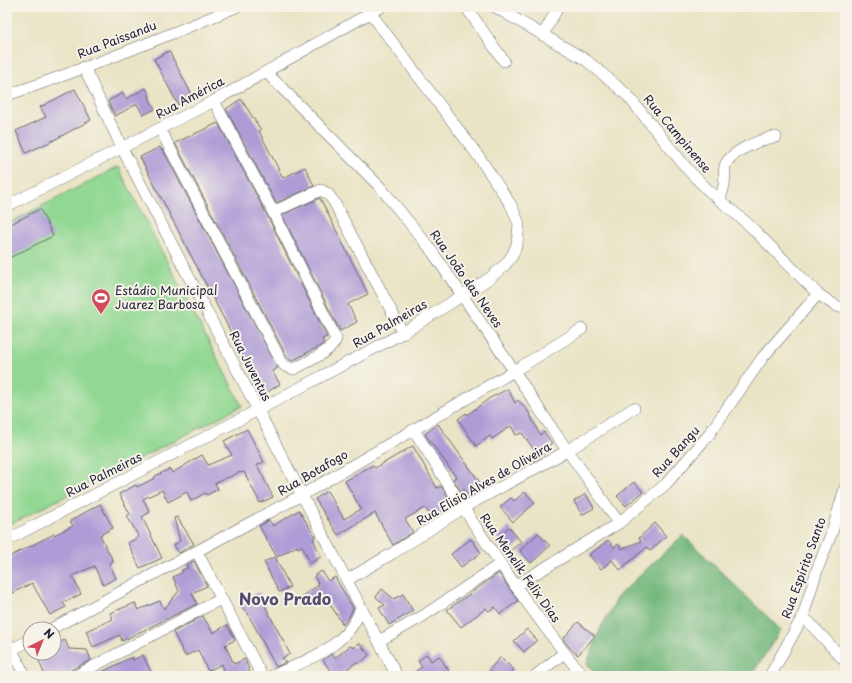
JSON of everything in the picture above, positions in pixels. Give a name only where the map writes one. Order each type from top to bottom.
[{"type":"street","name":"Rua Paissandu","points":[[7,95],[191,26],[236,7]]},
{"type":"street","name":"Rua América","points":[[7,206],[214,101],[266,72],[369,10],[381,7]]},
{"type":"street","points":[[466,7],[504,61]]},
{"type":"street","name":"Rua Campinense","points":[[495,7],[586,60],[627,95],[688,171],[754,230],[818,294],[836,306],[845,308]]},
{"type":"street","points":[[542,35],[558,7]]},
{"type":"street","name":"Rua Palmeiras","points":[[7,540],[403,333],[490,278],[505,265],[512,256],[517,244],[519,224],[511,205],[479,157],[369,10]]},
{"type":"street","name":"Rua Juventus","points":[[84,67],[122,148],[397,676]]},
{"type":"street","name":"Rua João das Neves","points":[[266,72],[381,188],[429,247],[619,524]]},
{"type":"street","points":[[160,129],[281,361],[285,366],[294,369],[330,348],[335,343],[336,339],[273,212],[214,101]]},
{"type":"street","points":[[720,200],[724,186],[725,166],[728,161],[745,148],[759,141],[776,136]]},
{"type":"street","points":[[273,212],[321,190],[328,194],[334,202],[403,333]]},
{"type":"street","name":"Rua Bangu","points":[[515,586],[619,524],[666,484],[718,423],[757,364],[818,294]]},
{"type":"street","name":"Rua Botafogo","points":[[62,623],[302,495],[514,371],[582,329]]},
{"type":"street","name":"Rua Elisio Alves de Oliveira","points":[[347,580],[393,553],[463,508],[567,450],[634,408]]},
{"type":"street","name":"Rua Menelik Felix Dias","points":[[414,430],[463,508],[515,586],[564,654],[583,676]]},
{"type":"street","name":"Rua Espírito Santo","points":[[770,676],[803,616],[817,570],[832,532],[845,488]]},
{"type":"street","points":[[197,552],[262,676]]},
{"type":"street","points":[[379,641],[423,616],[500,564]]},
{"type":"street","points":[[75,676],[221,599]]},
{"type":"street","points":[[272,676],[315,657],[330,648],[352,626],[358,617],[361,607]]},
{"type":"street","points":[[803,616],[845,661]]},
{"type":"street","points":[[22,643],[9,647],[25,676]]},
{"type":"street","points":[[535,676],[564,654]]},
{"type":"green space","name":"Estádio Municipal Juarez Barbosa","points":[[118,167],[242,406],[7,526],[7,224]]},
{"type":"green space","points":[[683,535],[781,630],[751,676],[598,676],[587,664],[600,629],[619,595]]},
{"type":"building","points":[[169,51],[193,97],[178,105],[154,59]]},
{"type":"building","points":[[146,88],[155,109],[143,115],[137,104],[115,116],[108,101],[123,93],[126,99]]},
{"type":"building","points":[[75,89],[91,120],[26,153],[16,131],[46,117],[40,107]]},
{"type":"building","points":[[241,99],[261,130],[259,131],[283,178],[305,167],[314,186],[276,203],[226,109]]},
{"type":"building","points":[[218,123],[267,215],[327,337],[322,339],[324,343],[320,346],[292,361],[287,357],[175,143]]},
{"type":"building","points":[[160,147],[162,151],[163,150],[278,368],[272,371],[280,384],[263,395],[140,157]]},
{"type":"building","points":[[320,198],[368,294],[348,304],[357,322],[340,331],[282,215]]},
{"type":"building","points":[[40,209],[53,236],[7,259],[7,226]]},
{"type":"building","points":[[508,389],[515,403],[518,400],[528,411],[540,435],[544,432],[552,443],[541,451],[544,455],[530,463],[535,451],[522,433],[516,435],[511,426],[492,439],[490,436],[476,446],[458,419],[466,413],[467,415],[490,398]]},
{"type":"building","points":[[438,424],[484,488],[469,497],[464,489],[461,491],[453,479],[456,477],[425,434]]},
{"type":"building","points":[[247,429],[264,462],[257,465],[273,497],[260,503],[244,472],[240,472],[215,483],[218,489],[207,495],[205,493],[191,501],[187,492],[168,502],[162,490],[143,499],[150,512],[142,517],[162,558],[140,568],[128,543],[139,537],[127,516],[130,514],[119,494],[136,485],[137,487],[170,469],[172,473],[202,455],[208,465],[232,455],[224,441]]},
{"type":"building","points":[[413,446],[437,488],[441,486],[449,498],[446,500],[449,506],[432,518],[425,508],[405,519],[413,532],[393,545],[375,513],[338,535],[315,499],[327,491],[344,519],[361,509],[345,481],[373,465],[375,468]]},
{"type":"building","points":[[634,482],[643,492],[626,506],[617,496]]},
{"type":"building","points":[[525,492],[535,503],[513,522],[500,507],[511,498],[514,501]]},
{"type":"building","points":[[586,494],[594,508],[582,515],[574,501]]},
{"type":"building","points":[[100,504],[113,528],[100,535],[113,561],[109,563],[116,578],[103,585],[94,566],[72,576],[81,594],[63,603],[66,607],[50,615],[32,583],[7,596],[7,558],[73,526],[70,521]]},
{"type":"building","points":[[299,510],[315,537],[313,539],[321,557],[310,563],[302,546],[298,548],[297,546],[277,557],[259,526],[269,520],[273,526]]},
{"type":"building","points":[[177,517],[194,544],[179,553],[174,545],[180,541],[174,518]]},
{"type":"building","points":[[655,523],[666,536],[650,551],[647,547],[620,570],[612,560],[601,569],[589,555],[608,540],[614,547],[618,544],[622,549],[641,541],[639,538]]},
{"type":"building","points":[[509,527],[521,542],[509,552],[497,537]]},
{"type":"building","points":[[538,533],[550,546],[531,563],[520,551]]},
{"type":"building","points":[[471,539],[481,553],[461,567],[451,554]]},
{"type":"building","points":[[275,557],[290,587],[279,592],[264,562]]},
{"type":"building","points":[[194,561],[207,586],[192,593],[197,604],[122,641],[120,635],[93,647],[86,631],[113,619],[110,613],[135,603],[138,610],[160,601],[164,609],[179,591],[173,577],[183,572],[182,570],[188,568],[186,565]]},
{"type":"building","points":[[322,571],[328,581],[335,577],[353,608],[343,625],[325,596],[306,607],[300,597],[319,585],[314,576]]},
{"type":"building","points":[[499,573],[518,601],[500,614],[495,607],[489,611],[486,608],[461,627],[447,610]]},
{"type":"building","points":[[382,589],[394,599],[403,594],[413,611],[389,625],[379,608],[385,605],[376,597]]},
{"type":"building","points":[[259,592],[290,654],[282,658],[286,662],[276,667],[246,610],[244,611],[239,602]]},
{"type":"building","points":[[203,616],[213,633],[227,625],[235,640],[225,645],[234,664],[245,659],[251,676],[226,676],[222,664],[208,671],[198,650],[185,656],[173,632]]},
{"type":"building","points":[[578,622],[595,636],[578,655],[563,639]]},
{"type":"building","points":[[527,629],[537,640],[524,652],[514,641]]},
{"type":"building","points":[[65,640],[69,649],[87,650],[91,660],[71,670],[68,676],[45,676],[39,661],[62,661],[62,641]]},
{"type":"building","points":[[359,643],[369,655],[359,664],[357,662],[337,676],[334,676],[323,660],[332,654],[335,658],[350,646],[354,648]]},
{"type":"building","points":[[427,654],[431,661],[439,656],[449,671],[442,676],[408,676],[422,667],[418,661]]},
{"type":"building","points":[[143,655],[153,676],[90,676],[97,672],[98,674],[132,657],[133,660]]},
{"type":"building","points":[[501,657],[514,670],[508,676],[496,676],[489,670]]},
{"type":"place","name":"Estádio Municipal Juarez Barbosa","points":[[101,315]]},
{"type":"district","name":"Novo Prado","points":[[285,599]]}]
